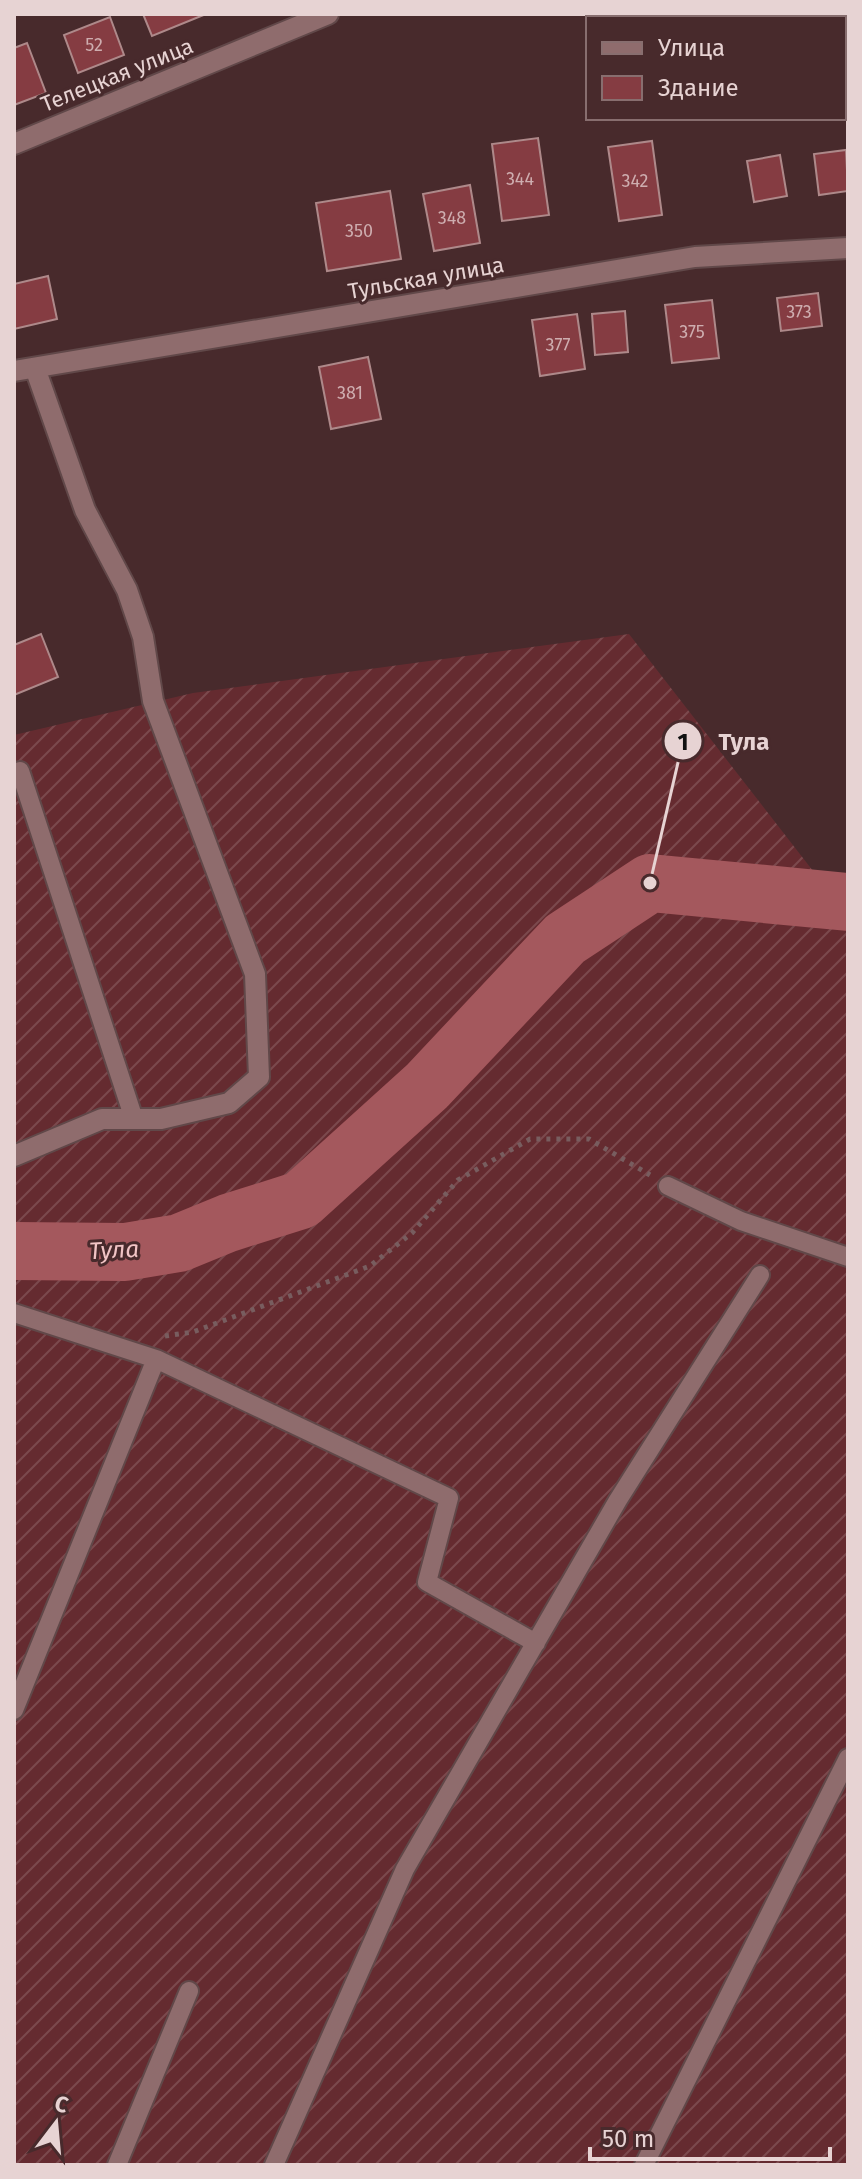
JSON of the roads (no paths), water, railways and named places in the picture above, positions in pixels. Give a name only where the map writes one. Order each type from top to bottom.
[{"type":"street","name":"Телецкая улица","points":[[14,144],[328,14]]},
{"type":"street","name":"Тульская улица","points":[[14,371],[695,257],[848,248]]},
{"type":"street","points":[[14,1156],[102,1119],[161,1119],[229,1103],[259,1077],[255,974],[153,701],[143,637],[127,590],[85,510],[35,368]]},
{"type":"lane","points":[[20,771],[134,1119]]},
{"type":"lane","points":[[668,1186],[741,1221],[848,1257]]},
{"type":"lane","points":[[274,2165],[405,1869],[618,1500],[760,1275]]},
{"type":"lane","points":[[14,1313],[156,1359],[449,1498],[427,1582],[536,1643]]},
{"type":"lane","points":[[14,1710],[156,1359]]},
{"type":"lane","points":[[644,2165],[848,1758]]},
{"type":"lane","points":[[117,2165],[189,1991]]},
{"type":"waterway","name":"Тула","points":[[14,1251],[125,1252],[179,1243],[228,1223],[301,1200],[427,1086],[565,939],[650,883],[848,902]]},
{"type":"place","name":"Тула","points":[[650,883]]}]
